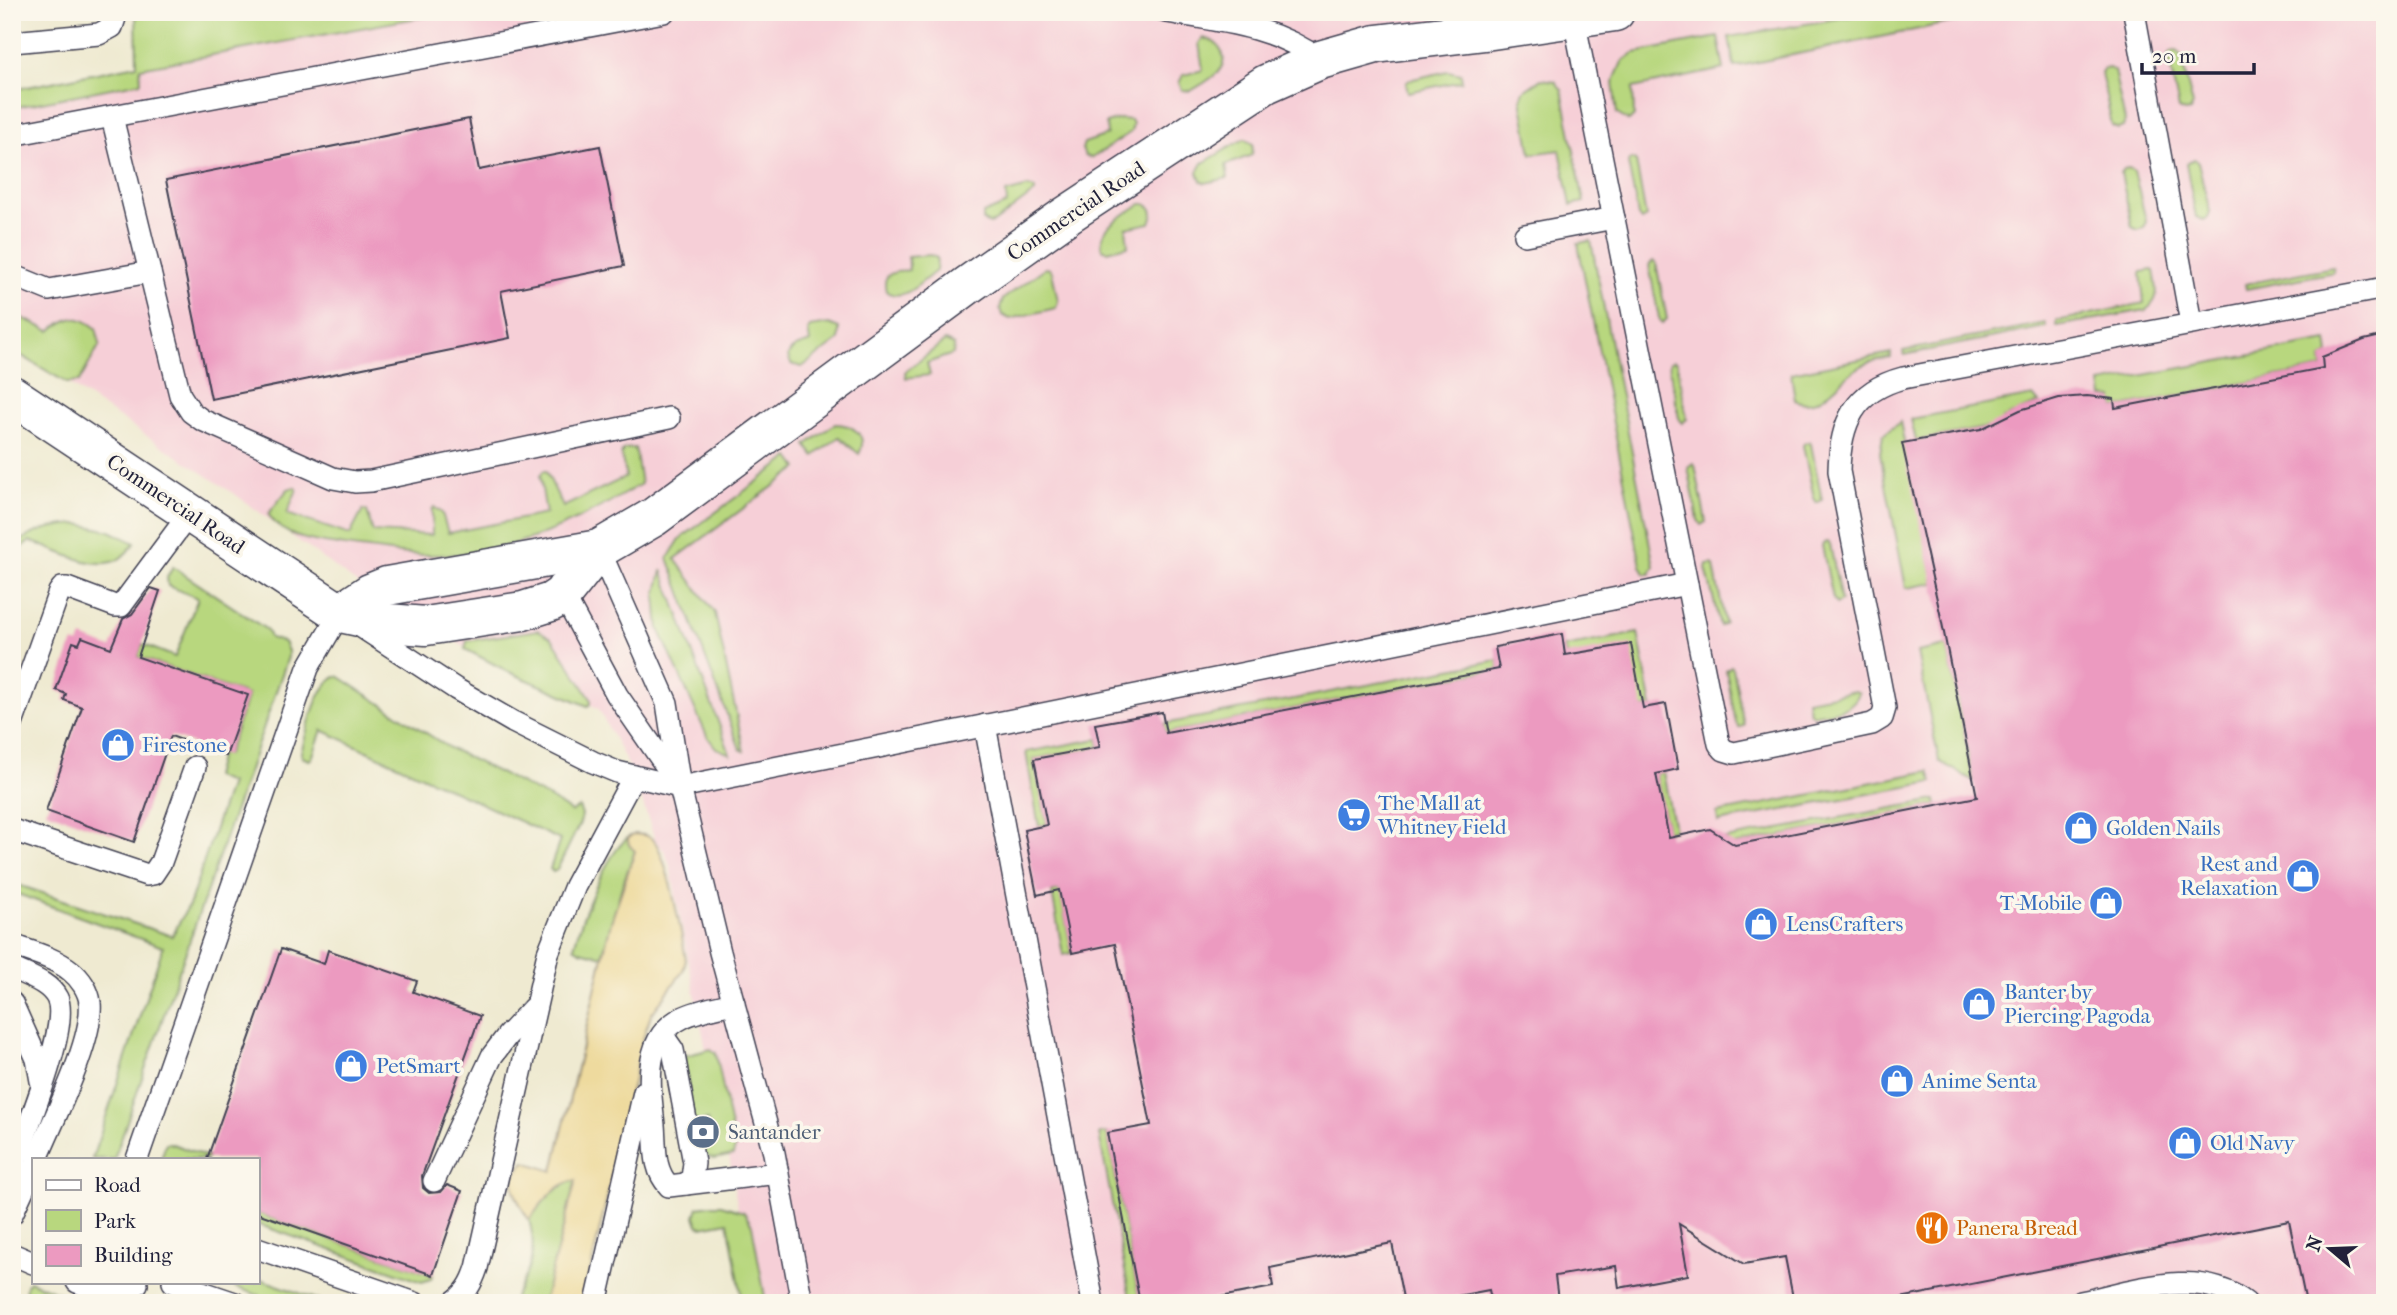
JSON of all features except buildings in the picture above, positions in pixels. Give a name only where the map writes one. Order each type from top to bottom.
[{"type":"street","name":"Commercial Road","points":[[340,612],[370,593],[387,586],[598,549],[654,517],[1067,215],[1266,84],[1320,60],[1376,44],[1615,12]]},
{"type":"street","name":"Commercial Road","points":[[12,395],[340,612],[387,623],[426,626],[523,611],[551,602],[563,594],[598,549]]},
{"type":"lane","points":[[12,42],[99,34],[112,26],[117,12]]},
{"type":"lane","points":[[12,135],[664,12]]},
{"type":"lane","points":[[1166,12],[1252,28],[1278,36],[1301,46],[1320,60]]},
{"type":"lane","points":[[2134,12],[2192,324]]},
{"type":"lane","points":[[1574,19],[1719,744],[1724,750],[1734,753],[1872,724],[1882,718],[1885,708],[1839,471],[1842,438],[1850,414],[1859,402],[1884,383],[2385,288]]},
{"type":"lane","points":[[111,117],[180,395],[191,412],[202,419],[333,478],[355,482],[371,481],[670,418]]},
{"type":"lane","points":[[1525,235],[1614,218]]},
{"type":"lane","points":[[12,275],[49,290],[150,272]]},
{"type":"lane","points":[[12,724],[62,588],[121,606],[190,513]]},
{"type":"lane","points":[[598,549],[667,704],[680,787],[778,1173],[802,1303]]},
{"type":"lane","points":[[543,558],[624,706],[680,787]]},
{"type":"lane","points":[[137,1158],[308,668],[340,612],[456,689],[513,722],[593,762],[634,776],[680,787],[1687,584]]},
{"type":"lane","points":[[985,725],[1093,1303]]},
{"type":"lane","points":[[12,830],[147,875],[153,874],[161,862],[195,767]]},
{"type":"lane","points":[[452,1303],[462,1297],[477,1268],[548,953],[581,874],[634,776]]},
{"type":"lane","points":[[12,945],[47,958],[71,971],[90,1000],[88,1029],[82,1050],[37,1158]]},
{"type":"lane","points":[[12,968],[45,985],[60,1007],[57,1035],[12,1170]]},
{"type":"lane","points":[[12,1003],[41,1068],[41,1087]]},
{"type":"lane","points":[[596,1303],[649,1070],[660,1040],[670,1025],[680,1018],[734,1003]]},
{"type":"lane","points":[[434,1181],[492,1056],[534,1007]]},
{"type":"lane","points":[[660,1040],[666,1040],[673,1050],[694,1163],[692,1178],[686,1184]]},
{"type":"lane","points":[[649,1070],[659,1174],[669,1186],[778,1173]]},
{"type":"lane","points":[[12,1214],[32,1170]]},
{"type":"lane","points":[[259,1249],[415,1303]]},
{"type":"lane","points":[[12,1254],[32,1263]]},
{"type":"lane","points":[[2077,1303],[2191,1282],[2229,1291],[2246,1303]]},
{"type":"lane","points":[[82,1284],[112,1290],[136,1284]]},
{"type":"lane","points":[[120,1303],[139,1284]]},
{"type":"lane","points":[[179,1284],[236,1303]]},
{"type":"shaded area","name":"The Mall at Whitney Field","points":[[450,12],[2385,12],[2385,1303],[766,1303],[752,1225],[744,1212],[738,1210],[729,1156],[733,1155],[711,1049],[706,1050],[670,866],[665,852],[655,840],[634,776],[598,708],[507,671],[370,593],[236,495],[67,383],[12,352],[12,108],[141,82],[140,68]]},
{"type":"green space","points":[[136,12],[450,12],[140,68],[141,82],[12,108],[12,90],[137,65]]},
{"type":"green space","points":[[1876,12],[2002,12],[1734,67],[1729,37]]},
{"type":"green space","points":[[1718,37],[1724,69],[1633,88],[1634,116],[1629,121],[1617,114],[1613,83],[1622,62],[1634,53]]},
{"type":"green space","points":[[1203,38],[1219,47],[1223,64],[1215,75],[1203,84],[1191,91],[1182,90],[1179,83],[1183,75],[1203,70],[1199,43]]},
{"type":"green space","points":[[2176,51],[2180,54],[2193,105],[2190,111],[2185,112],[2179,109],[2168,56]]},
{"type":"green space","points":[[2109,68],[2114,71],[2125,121],[2123,127],[2118,129],[2112,126],[2101,72]]},
{"type":"green space","points":[[1448,71],[1461,74],[1462,81],[1408,92],[1406,84],[1409,80]]},
{"type":"green space","points":[[1541,79],[1555,81],[1562,90],[1584,202],[1571,205],[1560,150],[1531,154],[1521,99],[1524,91]]},
{"type":"green space","points":[[1120,119],[1131,120],[1131,132],[1092,158],[1085,156],[1082,149],[1084,143],[1107,135],[1106,123]]},
{"type":"green space","points":[[1244,139],[1253,144],[1252,155],[1226,165],[1228,178],[1205,183],[1201,181],[1198,172],[1203,163]]},
{"type":"green space","points":[[1633,159],[1636,161],[1646,217],[1641,220],[1628,163]]},
{"type":"green space","points":[[2194,159],[2198,162],[2210,212],[2208,218],[2203,220],[2196,217],[2186,164]]},
{"type":"green space","points":[[2129,168],[2134,171],[2146,221],[2144,228],[2138,230],[2132,227],[2121,173]]},
{"type":"green space","points":[[1028,187],[1035,189],[1035,192],[995,222],[990,224],[983,221],[983,214],[1007,204],[1006,193]]},
{"type":"green space","points":[[1141,204],[1152,209],[1150,223],[1126,228],[1128,246],[1107,251],[1102,249],[1104,234],[1108,228]]},
{"type":"green space","points":[[1591,241],[1654,566],[1650,574],[1645,574],[1641,566],[1579,249],[1578,243]]},
{"type":"green space","points":[[930,255],[937,258],[936,271],[919,285],[899,295],[886,291],[885,280],[890,274],[909,270],[908,257]]},
{"type":"green space","points":[[1653,261],[1656,263],[1667,319],[1662,323],[1649,265]]},
{"type":"green space","points":[[2333,267],[2334,272],[2246,289],[2245,284]]},
{"type":"green space","points":[[1045,268],[1052,272],[1058,301],[1056,308],[1010,319],[1002,315],[1000,309],[1003,299]]},
{"type":"green space","points":[[2152,270],[2157,292],[2154,302],[2146,310],[2057,326],[2057,321],[2144,303],[2141,274]]},
{"type":"green space","points":[[12,313],[50,331],[77,318],[96,328],[100,344],[79,382],[67,383],[12,350]]},
{"type":"green space","points":[[2045,323],[2046,327],[1904,355],[1903,351]]},
{"type":"green space","points":[[829,324],[839,328],[839,340],[802,367],[791,364],[788,356],[791,350],[810,342],[810,327]]},
{"type":"green space","points":[[945,341],[954,345],[953,354],[927,363],[930,375],[906,378],[905,372]]},
{"type":"green space","points":[[2327,341],[2329,354],[2322,358],[2323,368],[2115,408],[2113,398],[2103,397],[2101,383]]},
{"type":"green space","points":[[1891,353],[1891,357],[1859,367],[1820,399],[1804,403],[1795,400],[1791,373]]},
{"type":"green space","points":[[1674,361],[1677,363],[1687,419],[1682,423],[1669,365]]},
{"type":"green space","points":[[2033,396],[2039,403],[2003,418],[2004,424],[1916,441],[1911,419]]},
{"type":"green space","points":[[1900,422],[1934,583],[1906,588],[1880,453],[1883,435]]},
{"type":"green space","points":[[835,424],[853,428],[857,432],[862,441],[859,454],[839,437],[814,456],[806,445]]},
{"type":"green space","points":[[1809,442],[1822,500],[1817,503],[1803,446]]},
{"type":"green space","points":[[635,448],[641,484],[594,511],[546,533],[494,549],[429,555],[324,543],[292,534],[275,523],[268,514],[288,489],[294,487],[297,489],[287,514],[350,535],[363,510],[367,511],[373,532],[432,535],[434,507],[442,513],[448,533],[546,514],[540,476],[543,471],[546,471],[563,507],[626,477],[621,454],[624,449]]},
{"type":"green space","points":[[790,457],[798,468],[675,559],[715,613],[744,751],[740,749],[668,558],[680,539]]},
{"type":"green space","points":[[1693,463],[1706,522],[1701,525],[1688,467]]},
{"type":"green space","points":[[79,524],[110,531],[135,543],[119,559],[110,563],[99,563],[75,558],[30,541],[22,547],[12,573],[12,543],[14,545],[45,529]]},
{"type":"green space","points":[[1828,542],[1841,601],[1836,604],[1822,546]]},
{"type":"green space","points":[[1712,564],[1725,623],[1720,626],[1706,568]]},
{"type":"green space","points":[[173,567],[267,630],[270,638],[284,642],[288,657],[114,1158],[92,1158],[163,947],[12,892],[12,883],[172,936],[190,903],[230,783],[214,777],[220,754],[227,755],[248,695],[138,657],[142,644],[175,657],[198,598],[168,586],[167,577]]},
{"type":"green space","points":[[662,570],[730,754],[716,748],[707,736],[659,629],[656,596]]},
{"type":"green space","points":[[538,630],[552,638],[591,699],[591,704],[588,706],[507,671],[465,649],[467,641]]},
{"type":"green space","points":[[1638,633],[1652,707],[1643,708],[1566,655],[1564,647]]},
{"type":"green space","points":[[1947,646],[1974,781],[1939,761],[1917,652]]},
{"type":"green space","points":[[1498,660],[1499,669],[1166,733],[1164,724]]},
{"type":"green space","points":[[1731,666],[1744,725],[1739,728],[1726,670]]},
{"type":"green space","points":[[338,676],[451,749],[552,799],[571,812],[579,807],[582,815],[580,823],[557,870],[553,872],[550,869],[560,840],[322,730],[312,758],[309,760],[302,757],[301,752],[318,698],[330,681]]},
{"type":"green space","points":[[1855,691],[1859,693],[1856,699],[1846,707],[1813,715],[1809,712],[1807,700]]},
{"type":"green space","points":[[1098,739],[1100,747],[1034,759],[1047,824],[1039,827],[1026,752]]},
{"type":"green space","points":[[1929,771],[1933,782],[1718,822],[1717,813]]},
{"type":"green space","points":[[1663,772],[1674,830],[1667,831],[1656,774]]},
{"type":"green space","points":[[1936,800],[1937,805],[1723,847],[1725,839]]},
{"type":"green space","points":[[629,837],[628,840],[635,851],[602,956],[580,951],[574,947],[582,920],[603,871],[620,845]]},
{"type":"green space","points":[[1060,891],[1072,953],[1063,955],[1052,892]]},
{"type":"green space","points":[[711,1049],[716,1053],[735,1148],[733,1155],[714,1159],[703,1155],[698,1144],[712,1140],[707,1120],[693,1123],[684,1056]]},
{"type":"green space","points":[[1107,1133],[1140,1303],[1131,1303],[1099,1134]]},
{"type":"green space","points":[[166,1143],[208,1157],[208,1158],[161,1158]]},
{"type":"green space","points":[[576,1180],[543,1303],[511,1303],[532,1254],[529,1220],[555,1190]]},
{"type":"green space","points":[[711,1205],[744,1212],[752,1225],[766,1303],[743,1303],[728,1222],[702,1227],[698,1225],[695,1216],[698,1207]]},
{"type":"green space","points":[[259,1214],[433,1275],[431,1279],[422,1282],[259,1225]]},
{"type":"green space","points":[[259,1279],[327,1303],[281,1303],[226,1284],[259,1284]]},
{"type":"green space","points":[[29,1281],[59,1293],[69,1303],[25,1303],[26,1285]]},
{"type":"sand","points":[[635,834],[651,838],[660,851],[674,899],[686,960],[683,971],[651,1015],[643,1039],[583,1303],[543,1303],[576,1180],[555,1190],[529,1220],[520,1205],[513,1183],[518,1169],[525,1162],[553,1171],[611,922],[635,851],[629,845],[628,839]]},
{"type":"place","name":"Firestone","points":[[118,745]]},
{"type":"place","name":"The Mall at Whitney Field","points":[[1354,815]]},
{"type":"place","name":"Golden Nails","points":[[2081,828]]},
{"type":"place","name":"Rest and Relaxation","points":[[2303,876]]},
{"type":"place","name":"T-Mobile","points":[[2106,903]]},
{"type":"place","name":"LensCrafters","points":[[1761,924]]},
{"type":"place","name":"Banter by Piercing Pagoda","points":[[1979,1004]]},
{"type":"place","name":"PetSmart","points":[[351,1066]]},
{"type":"place","name":"Anime Senta","points":[[1897,1081]]},
{"type":"place","name":"Santander","points":[[703,1132]]},
{"type":"place","name":"Old Navy","points":[[2185,1143]]},
{"type":"place","name":"Panera Bread","points":[[1932,1228]]}]
